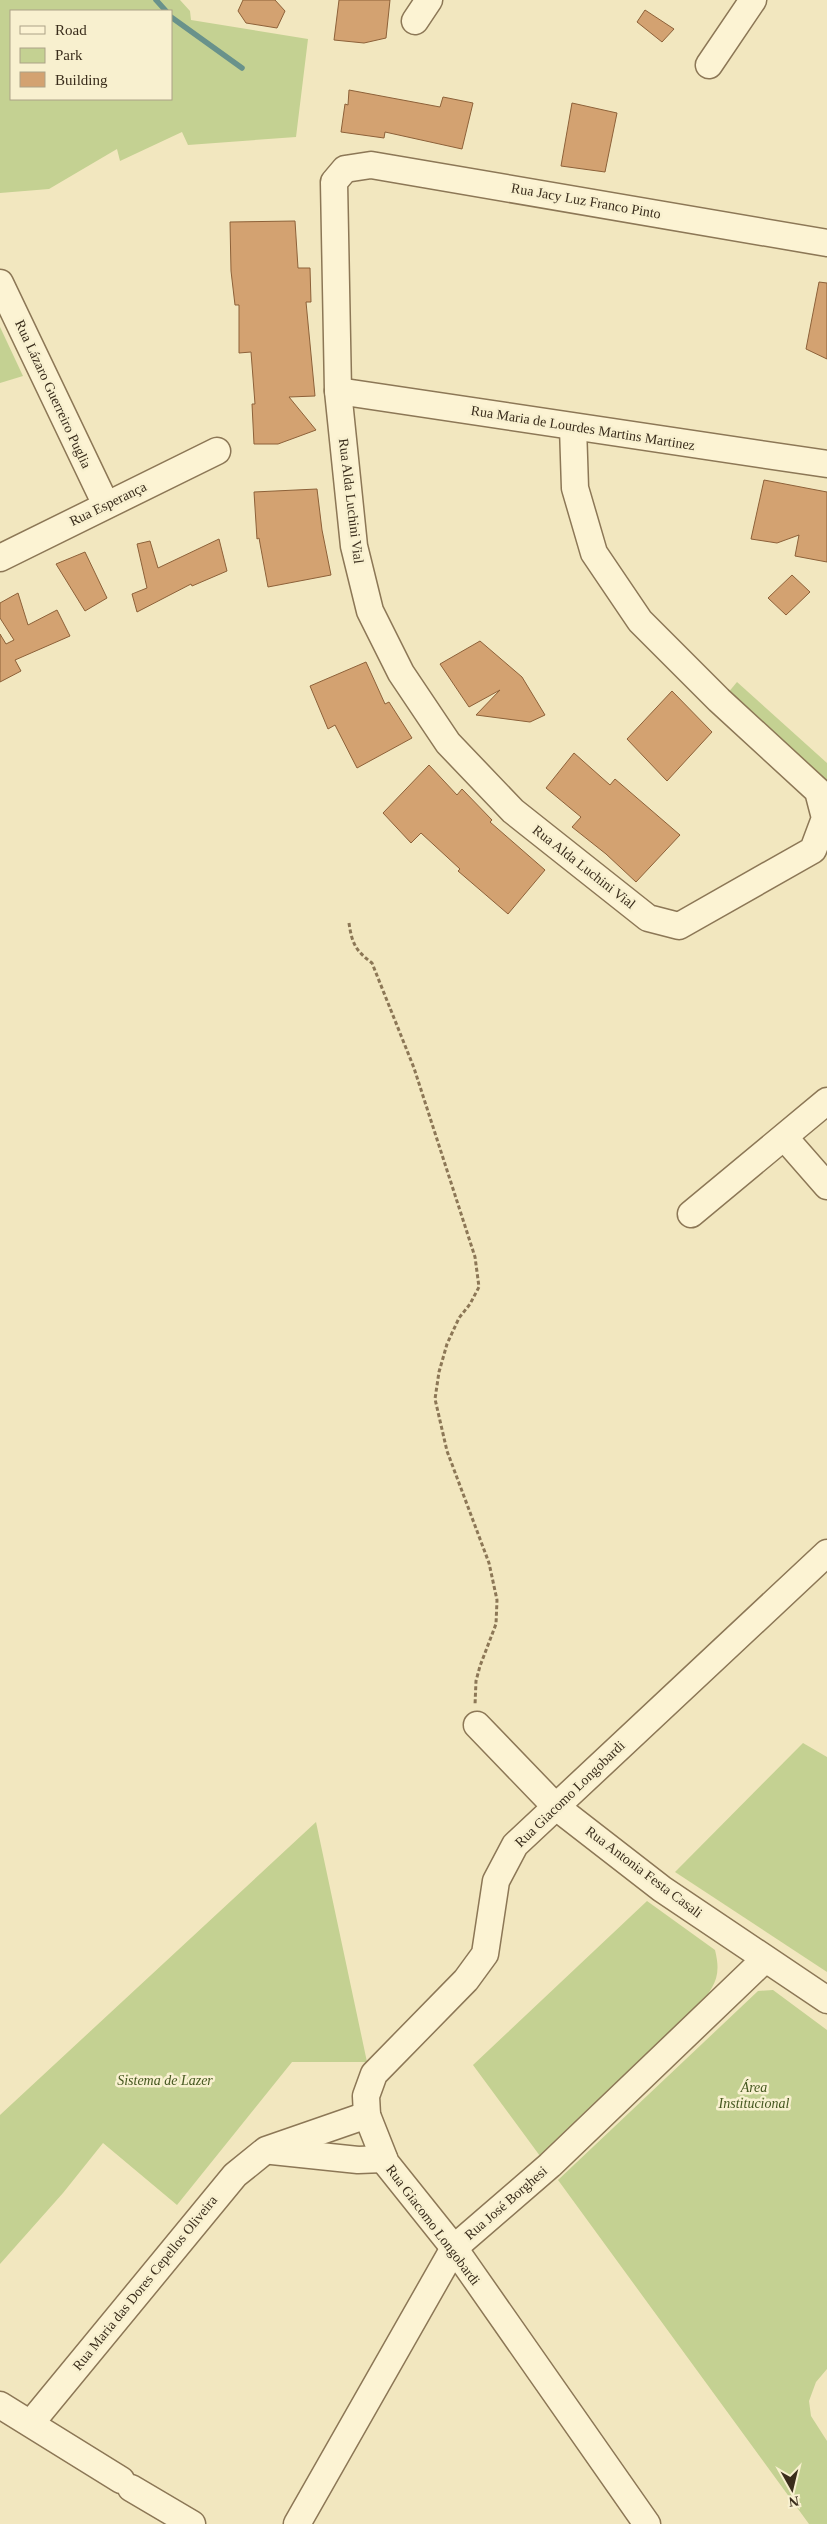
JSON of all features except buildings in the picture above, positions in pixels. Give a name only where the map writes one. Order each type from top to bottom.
[{"type":"street","points":[[709,65],[753,0]]},
{"type":"street","name":"Rua Jacy Luz Franco Pinto","points":[[345,169],[371,164],[827,243]]},
{"type":"street","name":"Rua Alda Luchini Vial","points":[[345,169],[334,182],[338,391],[354,546],[370,611],[401,673],[448,743],[513,811],[648,918],[679,926],[813,850],[825,818],[818,791],[719,700],[640,621],[594,553],[575,488],[573,427]]},
{"type":"street","name":"Rua Lázaro Guerreiro Puglia","points":[[0,283],[106,505]]},
{"type":"street","name":"Rua Maria de Lourdes Martins Martinez","points":[[338,391],[827,464]]},
{"type":"street","name":"Rua Esperança","points":[[0,558],[217,451]]},
{"type":"street","points":[[691,1214],[785,1138],[827,1101]]},
{"type":"street","points":[[785,1138],[827,1186]]},
{"type":"street","name":"Rua Giacomo Longobardi","points":[[647,2524],[454,2248],[384,2159],[367,2115],[366,2096],[374,2074],[466,1980],[485,1954],[496,1881],[515,1845],[827,1553]]},
{"type":"street","name":"Rua Antonia Festa Casali","points":[[476,1725],[555,1806],[662,1889],[827,2000]]},
{"type":"street","name":"Rua José Borghesi","points":[[297,2524],[454,2248],[550,2165],[765,1959]]},
{"type":"street","name":"Rua Maria das Dores Cepellos Oliveira","points":[[31,2423],[235,2175],[266,2150],[367,2115]]},
{"type":"street","points":[[266,2150],[358,2160],[384,2159]]},
{"type":"street","points":[[0,2405],[192,2524]]},
{"type":"path","points":[[349,923],[351,938],[358,953],[372,963],[410,1060],[475,1257],[479,1287],[470,1304],[459,1318],[447,1344],[439,1372],[435,1399],[447,1451],[490,1563],[496,1600],[496,1624],[476,1681],[476,1725]]},
{"type":"green space","points":[[0,0],[180,0],[190,11],[191,20],[308,39],[296,137],[188,145],[182,132],[120,161],[117,149],[49,189],[0,193]]},
{"type":"green space","points":[[0,327],[23,376],[0,383]]},
{"type":"green space","points":[[737,682],[827,763],[827,788],[727,694]]},
{"type":"green space","points":[[803,1743],[827,1757],[827,1972],[675,1872]]},
{"type":"green space","name":"Sistema de Lazer","points":[[316,1822],[367,2062],[292,2062],[177,2205],[103,2143],[63,2193],[0,2264],[0,2115]]},
{"type":"green space","points":[[647,1901],[715,1950],[718,1968],[715,1982],[696,2009],[540,2156],[473,2065]]},
{"type":"green space","name":"Área Institucional","points":[[773,1990],[827,2030],[827,2369],[816,2382],[809,2401],[811,2416],[827,2441],[827,2524],[809,2524],[558,2180],[758,1991]]},
{"type":"waterway","points":[[156,0],[165,10]]},
{"type":"waterway","points":[[172,18],[242,68]]}]
